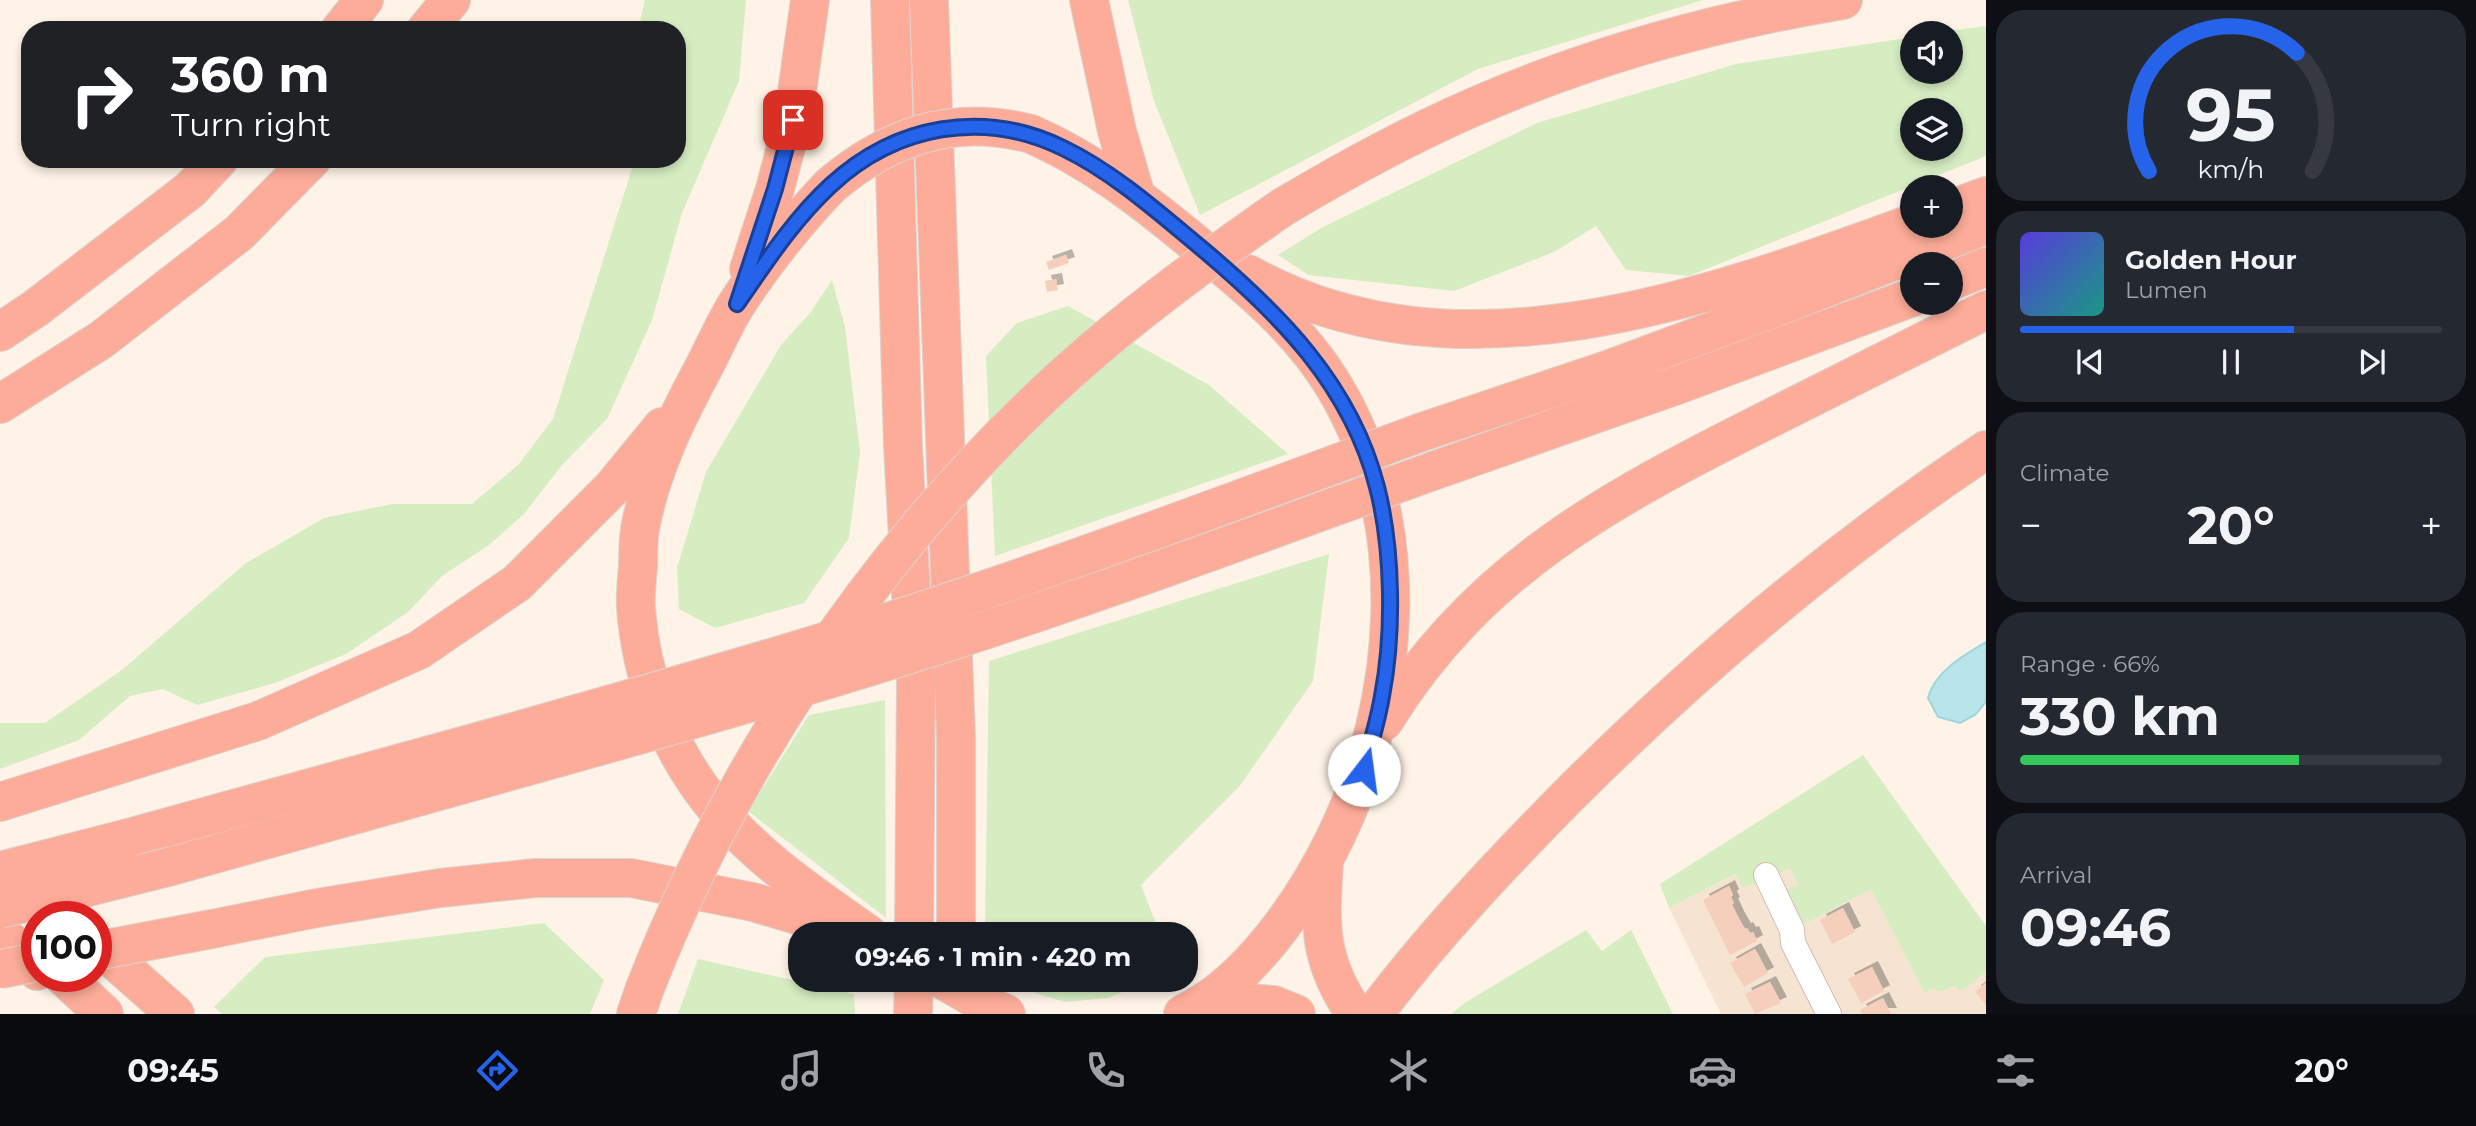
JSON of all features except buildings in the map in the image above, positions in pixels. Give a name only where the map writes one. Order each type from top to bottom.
[{"type":"highway","points":[[347,21],[364,0]]},
{"type":"highway","points":[[434,21],[451,0]]},
{"type":"highway","points":[[737,304],[775,189],[793,120],[810,0]]},
{"type":"highway","points":[[890,0],[903,446],[916,682],[914,922]]},
{"type":"highway","points":[[929,0],[957,737],[956,922]]},
{"type":"highway","points":[[1088,0],[1116,131],[1136,196]]},
{"type":"highway","points":[[641,1001],[681,901],[763,749],[815,664],[891,560],[985,453],[1056,384],[1162,296],[1283,207],[1412,136],[1528,85],[1682,34],[1781,10],[1843,0]]},
{"type":"highway","points":[[840,922],[813,908],[742,836],[707,796],[676,747],[659,711],[646,673],[635,605],[640,527],[656,470],[692,390],[737,304],[773,252],[830,186],[876,152],[928,132],[977,125],[1010,129],[1031,134],[1094,166],[1192,241],[1246,286],[1280,319],[1312,355],[1335,387],[1366,453],[1378,488],[1384,525],[1390,614],[1382,697],[1352,801],[1324,861],[1295,906],[1252,961],[1229,984],[1195,1007]]},
{"type":"highway","points":[[0,332],[36,308],[190,190],[211,168]]},
{"type":"highway","points":[[0,404],[101,340],[239,233],[303,168]]},
{"type":"highway","points":[[1963,205],[1986,196]]},
{"type":"highway","points":[[0,909],[172,866],[530,747],[787,653],[938,606],[1102,550],[1422,432],[1619,365],[1986,225]]},
{"type":"highway","points":[[1192,241],[1264,282],[1307,301],[1357,316],[1399,324],[1445,328],[1538,326],[1614,315],[1693,297],[1798,265],[1900,228]]},
{"type":"highway","points":[[1963,276],[1986,267]]},
{"type":"highway","points":[[0,871],[128,838],[530,747],[724,711],[932,648],[1119,585],[1671,388],[1900,302]]},
{"type":"highway","points":[[1371,741],[1414,675],[1467,613],[1497,585],[1555,539],[1690,459],[1986,310]]},
{"type":"highway","points":[[0,802],[258,721],[419,650],[517,583],[612,488],[692,390]]},
{"type":"highway","points":[[1374,1014],[1399,981],[1529,836],[1660,707],[1782,602],[1901,508],[1986,450]]},
{"type":"highway","points":[[0,859],[48,901]]},
{"type":"highway","points":[[1324,861],[1321,912],[1323,937],[1333,977],[1355,1014]]},
{"type":"highway","points":[[112,948],[371,899],[440,888],[536,878],[631,878],[753,902],[813,908],[843,922]]},
{"type":"highway","points":[[0,919],[21,938]]},
{"type":"highway","points":[[0,931],[21,954]]},
{"type":"highway","points":[[112,958],[175,1014]]},
{"type":"highway","points":[[0,969],[21,965]]},
{"type":"highway","points":[[57,992],[77,1014]]},
{"type":"highway","points":[[80,992],[104,1014]]},
{"type":"highway","points":[[913,1014],[914,992]]},
{"type":"highway","points":[[1195,1007],[1251,1001],[1274,1005],[1295,1013]]},
{"type":"street","points":[[1766,875],[1792,930],[1793,943],[1829,1014]]},
{"type":"shaded area","points":[[1790,869],[1798,884],[1784,891],[1871,889],[1924,993],[1933,988],[1939,992],[1956,986],[1961,990],[1986,972],[1986,1014],[1721,1014],[1669,908],[1736,874],[1761,879]]},
{"type":"green space","points":[[645,0],[746,0],[739,81],[682,213],[652,320],[607,419],[562,465],[524,514],[489,545],[442,576],[408,612],[346,654],[275,683],[197,705],[163,689],[130,696],[79,740],[0,769],[0,723],[45,723],[122,670],[246,563],[324,518],[392,504],[472,504],[518,465],[553,419],[632,168],[686,168],[686,21],[640,21]]},
{"type":"green space","points":[[1128,0],[1703,0],[1478,69],[1200,215],[1154,101]]},
{"type":"green space","points":[[1986,26],[1986,156],[1939,175],[1900,175],[1900,191],[1689,276],[1626,270],[1596,226],[1554,252],[1454,291],[1308,275],[1278,255],[1323,227],[1537,123],[1736,64],[1900,39],[1900,84],[1963,84],[1963,29]]},
{"type":"green space","points":[[832,280],[845,327],[860,452],[849,538],[804,603],[715,628],[679,609],[677,568],[706,472],[781,345],[810,313]]},
{"type":"green space","points":[[1068,306],[1209,385],[1288,454],[995,556],[986,356],[1017,323]]},
{"type":"green space","points":[[1329,554],[1313,681],[1239,787],[1141,885],[1155,922],[985,922],[989,661]]},
{"type":"green space","points":[[885,700],[886,918],[748,811],[809,715]]},
{"type":"green space","points":[[1863,755],[1986,926],[1986,972],[1961,991],[1956,986],[1939,992],[1933,988],[1924,993],[1871,889],[1806,923],[1798,920],[1783,891],[1798,884],[1790,869],[1743,888],[1735,874],[1669,908],[1660,884]]},
{"type":"green space","points":[[544,923],[604,980],[590,1014],[222,1014],[214,1007],[265,957]]},
{"type":"green space","points":[[1586,930],[1602,951],[1631,930],[1673,1014],[1451,1014],[1466,1002]]},
{"type":"green space","points":[[698,959],[788,979],[788,992],[854,994],[855,1014],[678,1014]]},
{"type":"green space","points":[[1032,992],[1122,992],[1108,998],[1065,1002]]},
{"type":"water","points":[[1986,642],[1986,702],[1975,715],[1960,723],[1938,717],[1928,698],[1937,680],[1951,665]]},
{"type":"route","points":[[793,120],[775,189],[737,304],[797,221],[848,171],[876,152],[908,138],[928,132],[977,125],[1031,134],[1094,166],[1136,196],[1246,286],[1312,355],[1335,387],[1354,423],[1378,488],[1384,525],[1390,614],[1387,661],[1382,697],[1364,770]]}]
